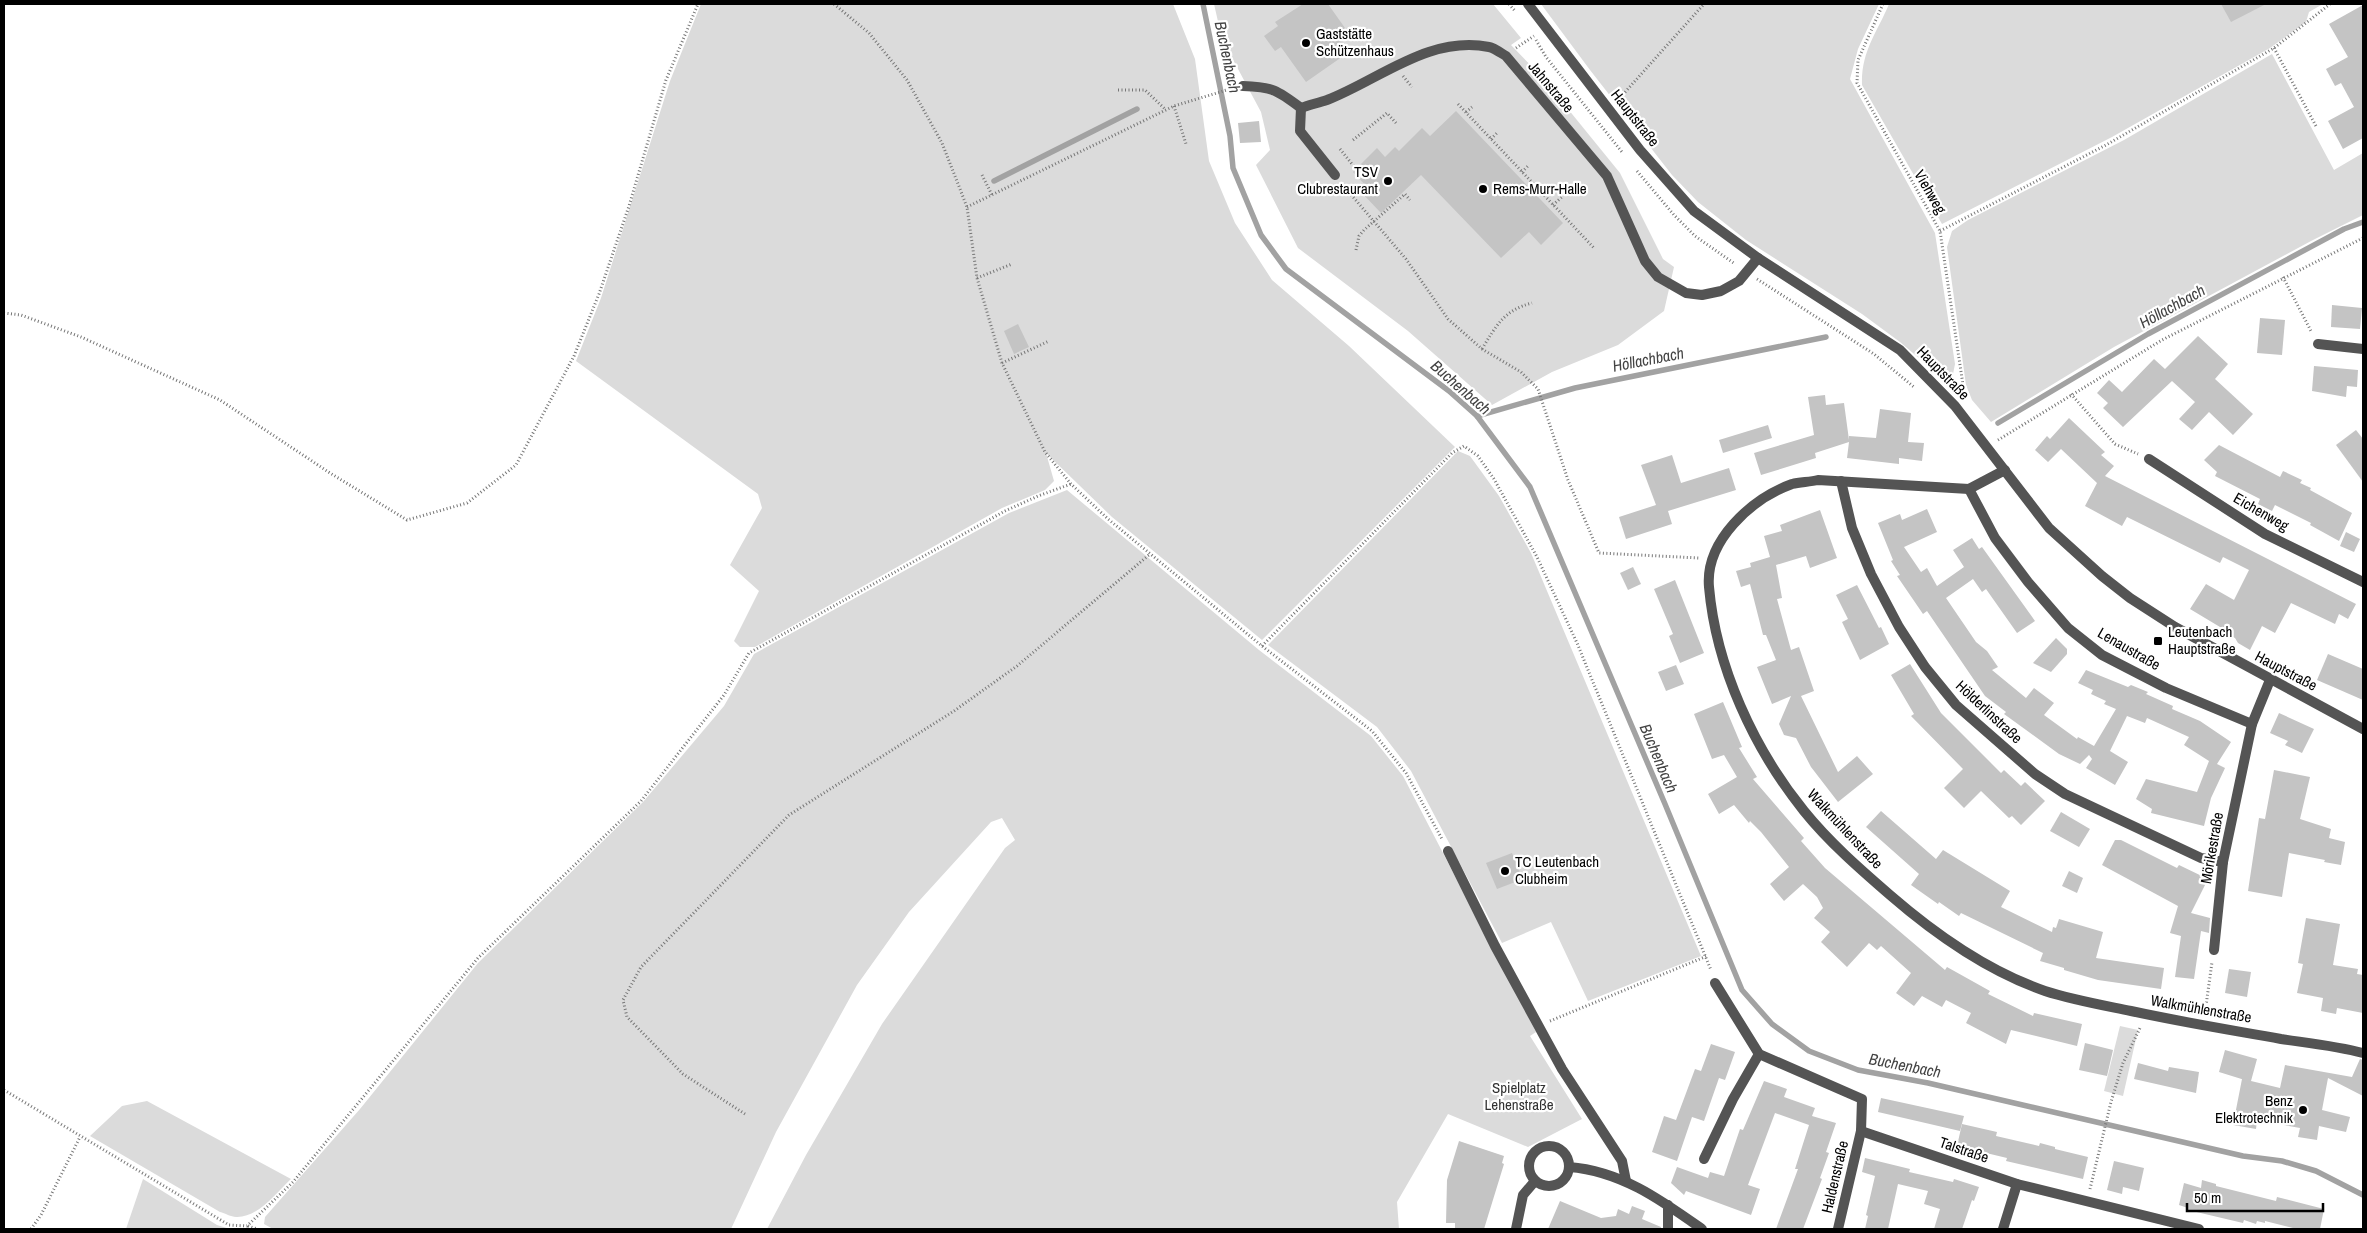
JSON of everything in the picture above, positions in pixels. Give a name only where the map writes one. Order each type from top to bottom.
[{"type":"street","name":"Hauptstraße","points":[[1528,4],[1640,150],[1694,212],[1758,258],[1900,350],[1955,406],[2049,528],[2102,576],[2158,618],[2363,729]]},
{"type":"street","name":"Jahnstraße","points":[[1301,108],[1326,100],[1401,62],[1443,48],[1462,46],[1490,47],[1506,56],[1607,176],[1645,262],[1658,277],[1686,293],[1702,295],[1721,290],[1739,282],[1758,258]]},
{"type":"street","points":[[1243,86],[1266,87],[1278,90],[1301,108],[1300,131],[1336,176]]},
{"type":"street","points":[[2318,344],[2363,349]]},
{"type":"street","name":"Eichenweg","points":[[2149,459],[2265,534],[2363,582]]},
{"type":"street","points":[[1968,489],[2005,470]]},
{"type":"street","name":"Walkmühlenstraße","points":[[1968,489],[1818,480],[1793,484],[1766,497],[1744,514],[1723,538],[1712,558],[1708,578],[1711,612],[1734,689],[1766,754],[1804,812],[1856,866],[1922,923],[1982,962],[2043,990],[2203,1026],[2363,1053]]},
{"type":"street","name":"Hölderlinstraße","points":[[1840,481],[1852,528],[1871,574],[1899,627],[1925,667],[1956,705],[2035,774],[2065,794],[2201,858],[2222,862]]},
{"type":"street","name":"Lenaustraße","points":[[1968,489],[1995,538],[2028,582],[2068,628],[2102,655],[2166,688],[2252,724]]},
{"type":"street","name":"Mörikestraße","points":[[2214,950],[2222,862],[2252,724],[2270,680]]},
{"type":"street","points":[[1448,851],[1495,946],[1562,1070],[1622,1161],[1626,1181]]},
{"type":"street","points":[[1715,983],[1759,1054],[1862,1099],[1861,1131]]},
{"type":"street","points":[[1704,1159],[1733,1099],[1759,1054]]},
{"type":"street","name":"Talstraße","points":[[1861,1131],[2017,1184],[2198,1229]]},
{"type":"street","name":"Haldenstraße","points":[[1838,1229],[1861,1131]]},
{"type":"street","points":[[1548,1145],[1561,1149],[1566,1154],[1569,1167],[1564,1179],[1547,1186],[1535,1181],[1528,1169],[1528,1162],[1535,1150],[1548,1145]]},
{"type":"street","points":[[1569,1167],[1591,1169],[1626,1181],[1668,1205],[1702,1229]]},
{"type":"street","points":[[1516,1229],[1523,1195],[1535,1181]]},
{"type":"street","points":[[2003,1229],[2017,1184]]},
{"type":"street","points":[[1668,1205],[1668,1229]]},
{"type":"path","points":[[4,312],[21,315],[81,337],[220,400],[330,473],[407,520],[467,503],[516,465],[574,356],[599,294],[629,206],[666,80],[698,4]]},
{"type":"path","points":[[834,4],[869,33],[907,80],[942,143],[967,207],[977,278],[1002,363],[1045,452],[1071,484],[1108,519],[1262,646],[1372,731],[1406,773],[1448,851]]},
{"type":"path","points":[[1609,110],[1704,4]]},
{"type":"path","name":"Viehweg","points":[[1884,4],[1858,60],[1857,83],[1940,232],[1963,385],[1955,406]]},
{"type":"path","points":[[1940,232],[2106,145],[2274,48],[2330,4]]},
{"type":"path","points":[[1506,56],[1534,36]]},
{"type":"path","points":[[2274,48],[2317,128]]},
{"type":"path","points":[[967,207],[1174,106],[1243,86]]},
{"type":"path","points":[[1118,90],[1144,90],[1166,110]]},
{"type":"path","points":[[1458,104],[1596,249]]},
{"type":"path","points":[[1174,106],[1186,144]]},
{"type":"path","points":[[1466,112],[1472,107]]},
{"type":"path","points":[[1353,140],[1387,113],[1396,123]]},
{"type":"path","points":[[1491,139],[1498,132]]},
{"type":"path","points":[[1340,149],[1356,169]]},
{"type":"path","points":[[1522,172],[1529,166]]},
{"type":"path","points":[[982,176],[992,194]]},
{"type":"path","points":[[1336,176],[1406,259],[1448,319],[1482,349],[1521,372],[1538,389],[1568,480],[1599,552],[1649,557],[1712,558]]},
{"type":"path","points":[[1356,250],[1359,236],[1404,194],[1410,200]]},
{"type":"path","points":[[1553,204],[1562,196]]},
{"type":"path","points":[[1987,447],[2162,340],[2363,238]]},
{"type":"path","points":[[977,278],[1012,264]]},
{"type":"path","points":[[1746,272],[1874,354],[1915,388]]},
{"type":"path","points":[[2283,277],[2318,344]]},
{"type":"path","points":[[1482,349],[1497,325],[1517,307],[1532,303]]},
{"type":"path","points":[[1002,363],[1049,341]]},
{"type":"path","points":[[2071,394],[2115,444],[2149,459]]},
{"type":"path","points":[[1262,646],[1452,453],[1464,446],[1478,456],[1494,479],[1537,557],[1577,643],[1706,956],[1538,1026]]},
{"type":"path","points":[[247,1226],[292,1182],[478,958],[641,800],[724,695],[750,653],[1005,511],[1071,484]]},
{"type":"path","points":[[745,1114],[683,1074],[627,1017],[623,1000],[641,967],[789,815],[954,711],[1017,666],[1150,554]]},
{"type":"path","points":[[2203,1026],[2214,950]]},
{"type":"path","points":[[2087,1202],[2110,1106],[2123,1063],[2142,1025],[2144,1014]]},
{"type":"path","points":[[4,1090],[229,1224],[257,1229]]},
{"type":"path","points":[[31,1229],[41,1216],[80,1137]]},
{"type":"green space","points":[[701,4],[1173,4],[1195,59],[1209,161],[1235,223],[1272,280],[1349,346],[1455,447],[1262,640],[1112,517],[1046,453],[1054,481],[1045,490],[1002,508],[755,647],[740,647],[734,641],[759,591],[730,565],[762,508],[758,494],[576,361],[601,298],[670,81]]},
{"type":"green space","points":[[1214,4],[1493,4],[1521,38],[1511,45],[1542,77],[1620,173],[1663,259],[1674,267],[1664,311],[1618,345],[1552,372],[1492,405],[1408,331],[1298,248],[1256,165],[1270,150],[1261,112],[1222,39]]},
{"type":"green space","points":[[1541,4],[1879,4],[1858,49],[1850,79],[1935,233],[1955,364],[1953,374],[1945,377],[1940,376],[1900,342],[1862,314],[1746,240],[1698,202],[1672,175]]},
{"type":"green space","points":[[1889,4],[2323,4],[2309,12],[2306,22],[2270,48],[2112,137],[1942,224],[1862,85],[1862,73],[1867,52]]},
{"type":"green space","points":[[2272,54],[2334,170],[2363,153],[2363,215],[2114,347],[1991,422],[1972,400],[1966,385],[1947,247],[1952,231],[1968,220],[2124,140]]},
{"type":"green space","points":[[1458,451],[1470,456],[1499,496],[1531,553],[1701,956],[1588,1001],[1551,922],[1502,943],[1411,771],[1377,727],[1268,645]]},
{"type":"green space","name":"Spielplatz Lehenstraße","points":[[1067,490],[1259,650],[1371,736],[1403,776],[1536,1032],[1530,1036],[1582,1119],[1528,1147],[1448,1114],[1397,1202],[1399,1229],[767,1229],[806,1155],[882,1024],[1005,848],[1015,840],[1002,818],[991,822],[909,912],[857,985],[776,1132],[731,1229],[273,1229],[264,1224],[265,1217],[360,1109],[478,963],[643,802],[724,706],[754,654],[1009,513]]},
{"type":"green space","points":[[2120,1026],[2138,1030],[2123,1096],[2104,1091]]},
{"type":"green space","points":[[147,1101],[291,1179],[259,1209],[244,1216],[234,1217],[220,1212],[90,1136],[122,1106]]},
{"type":"green space","points":[[143,1179],[217,1225],[230,1229],[126,1229]]},
{"type":"building","name":"Gaststätte Schützenhaus","points":[[1303,4],[1328,4],[1345,28],[1337,34],[1349,52],[1306,82],[1281,47],[1275,51],[1264,36],[1278,26],[1275,22]]},
{"type":"building","points":[[2221,4],[2266,4],[2231,22]]},
{"type":"building","points":[[2363,5],[2363,138],[2343,149],[2328,121],[2354,107],[2341,83],[2335,86],[2326,69],[2348,57],[2329,24]]},
{"type":"building","name":"Rems-Murr-Halle","points":[[1456,111],[1563,223],[1541,245],[1529,232],[1501,258],[1421,175],[1381,213],[1362,193],[1367,187],[1353,172],[1377,148],[1385,157],[1395,147],[1399,151],[1422,128],[1430,136]]},
{"type":"building","points":[[1259,121],[1261,142],[1240,143],[1238,123]]},
{"type":"building","points":[[2332,305],[2362,308],[2360,329],[2331,327]]},
{"type":"building","points":[[2260,318],[2285,320],[2282,355],[2257,353]]},
{"type":"building","points":[[1018,324],[1029,347],[1014,354],[1004,331]]},
{"type":"building","points":[[2198,336],[2228,364],[2215,379],[2253,414],[2233,435],[2209,412],[2192,430],[2179,419],[2195,402],[2172,381],[2123,427],[2103,408],[2108,403],[2097,393],[2109,380],[2122,392],[2154,359],[2165,369]]},
{"type":"building","points":[[2314,366],[2358,370],[2357,387],[2347,386],[2346,397],[2312,391]]},
{"type":"building","points":[[1825,395],[1826,405],[1844,403],[1849,440],[1849,436],[1876,438],[1880,409],[1911,413],[1908,442],[1924,443],[1922,461],[1899,458],[1899,464],[1847,458],[1849,442],[1815,453],[1816,458],[1761,475],[1754,453],[1814,435],[1808,397]]},
{"type":"building","points":[[2069,418],[2105,452],[2101,455],[2114,466],[2105,476],[2356,604],[2348,619],[2339,614],[2335,624],[2291,603],[2275,633],[2262,626],[2250,650],[2224,632],[2225,630],[2190,609],[2206,584],[2234,600],[2249,570],[2223,557],[2220,563],[2127,517],[2122,526],[2085,506],[2097,483],[2061,449],[2048,462],[2035,450],[2047,436],[2050,439]]},
{"type":"building","points":[[1768,425],[1772,438],[1723,453],[1719,440]]},
{"type":"building","points":[[2356,430],[2363,439],[2363,482],[2336,445]]},
{"type":"building","points":[[2219,445],[2280,477],[2283,471],[2302,480],[2300,483],[2311,488],[2310,490],[2352,513],[2339,541],[2310,525],[2311,523],[2275,505],[2272,511],[2258,504],[2260,499],[2215,476],[2217,472],[2204,460]]},
{"type":"building","points":[[1672,455],[1681,483],[1729,468],[1736,490],[1668,511],[1672,524],[1626,539],[1619,517],[1656,505],[1641,465]]},
{"type":"building","points":[[1927,509],[1937,532],[1904,547],[1921,572],[1927,568],[1937,586],[1964,567],[1953,550],[1972,538],[1979,549],[1982,547],[2035,621],[2017,633],[1986,589],[1982,592],[1973,579],[1946,598],[1976,642],[1987,651],[1998,667],[1992,670],[2026,698],[2034,688],[2054,703],[2044,715],[2077,739],[2078,737],[2094,746],[2116,709],[2104,704],[2106,701],[2091,694],[2093,690],[2078,683],[2086,670],[2128,687],[2131,685],[2148,692],[2146,694],[2173,706],[2172,709],[2200,721],[2231,742],[2217,764],[2225,768],[2211,798],[2204,826],[2151,813],[2152,809],[2136,799],[2146,779],[2197,792],[2209,761],[2184,745],[2189,737],[2147,718],[2145,723],[2127,716],[2110,751],[2128,762],[2115,785],[2086,768],[2092,759],[2089,755],[2080,764],[2059,754],[2004,714],[2006,712],[1985,696],[1927,611],[1923,614],[1897,576],[1900,575],[1891,561],[1893,560],[1878,523],[1900,514],[1902,520]]},
{"type":"building","points":[[1820,510],[1837,558],[1810,568],[1806,556],[1776,565],[1782,598],[1777,599],[1791,650],[1799,647],[1814,691],[1801,696],[1838,772],[1857,756],[1873,774],[1838,802],[1811,767],[1796,738],[1784,735],[1779,724],[1791,696],[1772,704],[1757,667],[1776,660],[1766,635],[1763,635],[1750,584],[1741,587],[1736,571],[1751,567],[1750,563],[1770,557],[1764,536],[1782,531],[1780,525]]},
{"type":"building","points":[[2346,532],[2360,539],[2354,552],[2340,546]]},
{"type":"building","points":[[1633,567],[1641,584],[1628,590],[1620,573]]},
{"type":"building","points":[[1675,580],[1704,653],[1680,663],[1669,636],[1673,634],[1654,589]]},
{"type":"building","points":[[1857,585],[1889,644],[1860,660],[1842,622],[1848,619],[1836,595]]},
{"type":"building","points":[[2056,638],[2067,649],[2067,654],[2051,672],[2033,663]]},
{"type":"building","points":[[2328,654],[2363,669],[2363,700],[2317,680]]},
{"type":"building","points":[[1910,664],[1941,713],[2001,773],[2004,770],[2021,786],[2025,782],[2045,801],[2021,825],[2012,816],[2009,818],[1981,791],[1964,808],[1944,788],[1963,769],[1911,716],[1914,714],[1891,675]]},
{"type":"building","points":[[1676,665],[1684,684],[1666,691],[1658,672]]},
{"type":"building","points":[[1723,702],[1742,747],[1739,748],[1757,777],[1753,779],[1804,838],[1801,841],[1825,868],[1945,970],[1947,967],[1990,991],[1988,994],[2033,1016],[2034,1013],[2082,1024],[2077,1046],[2011,1030],[2006,1044],[1966,1023],[1971,1013],[1946,1000],[1942,1007],[1922,996],[1914,1006],[1896,993],[1911,973],[1881,946],[1877,950],[1869,943],[1847,967],[1821,942],[1830,932],[1814,918],[1823,908],[1817,897],[1803,884],[1784,901],[1770,884],[1789,867],[1761,832],[1750,821],[1749,823],[1734,805],[1719,814],[1708,794],[1737,777],[1724,755],[1712,759],[1694,714]]},
{"type":"building","points":[[2279,713],[2314,729],[2302,753],[2285,745],[2288,741],[2270,733]]},
{"type":"building","points":[[2274,770],[2310,777],[2300,819],[2331,829],[2329,838],[2345,842],[2341,865],[2289,853],[2282,897],[2248,891],[2259,818],[2265,819]]},
{"type":"building","points":[[1881,811],[1936,859],[1943,850],[2010,891],[2001,907],[2052,932],[2053,927],[2056,928],[2059,919],[2103,932],[2096,958],[2164,968],[2161,989],[2098,980],[2040,961],[2043,953],[1961,913],[1959,916],[1939,902],[1938,904],[1911,885],[1919,874],[1866,827]]},
{"type":"building","points":[[2061,812],[2090,829],[2079,847],[2050,831]]},
{"type":"building","points":[[2115,840],[2121,840],[2177,868],[2179,865],[2208,879],[2191,913],[2210,918],[2209,933],[2201,931],[2194,979],[2175,977],[2181,936],[2170,933],[2178,906],[2102,865]]},
{"type":"building","name":"TC Leutenbach Clubheim","points":[[1512,853],[1523,879],[1497,889],[1486,863]]},
{"type":"building","points":[[2069,871],[2083,878],[2077,893],[2062,886]]},
{"type":"building","points":[[2306,918],[2340,924],[2333,965],[2358,969],[2357,974],[2363,975],[2363,1013],[2337,1008],[2336,1014],[2321,1011],[2323,998],[2297,993],[2303,964],[2298,963]]},
{"type":"building","points":[[2229,969],[2251,972],[2247,997],[2225,993]]},
{"type":"building","points":[[2085,1043],[2113,1050],[2107,1076],[2079,1070]]},
{"type":"building","points":[[1711,1044],[1735,1052],[1725,1080],[1719,1078],[1704,1121],[1692,1117],[1677,1161],[1652,1152],[1664,1116],[1676,1120],[1695,1069],[1701,1071]]},
{"type":"building","points":[[2225,1050],[2257,1059],[2251,1081],[2280,1088],[2285,1065],[2352,1077],[2360,1059],[2363,1060],[2363,1096],[2328,1078],[2322,1110],[2350,1117],[2346,1132],[2319,1126],[2317,1140],[2298,1137],[2300,1128],[2257,1120],[2256,1129],[2233,1125],[2242,1079],[2219,1072]]},
{"type":"building","points":[[2138,1063],[2168,1071],[2169,1067],[2199,1072],[2196,1093],[2134,1079]]},
{"type":"building","points":[[1764,1081],[1787,1089],[1784,1097],[1815,1108],[1812,1116],[1836,1123],[1826,1152],[1829,1153],[1820,1178],[1822,1179],[1803,1229],[1776,1229],[1798,1169],[1795,1169],[1809,1125],[1775,1113],[1748,1185],[1760,1189],[1751,1215],[1686,1191],[1684,1195],[1671,1183],[1677,1167],[1708,1178],[1710,1172],[1724,1176],[1740,1129],[1743,1130]]},
{"type":"building","points":[[1881,1098],[1964,1116],[1960,1131],[1878,1112]]},
{"type":"building","points":[[1962,1124],[1997,1132],[1996,1136],[2039,1146],[2040,1143],[2055,1147],[2055,1149],[2088,1157],[2083,1179],[2006,1161],[2007,1158],[1957,1146]]},
{"type":"building","points":[[1459,1141],[1504,1156],[1502,1163],[1504,1164],[1484,1229],[1455,1229],[1455,1223],[1446,1223],[1447,1180]]},
{"type":"building","points":[[1865,1158],[1910,1169],[1909,1172],[1953,1182],[1954,1179],[1979,1187],[1974,1201],[1972,1200],[1962,1229],[1934,1229],[1940,1209],[1924,1204],[1928,1191],[1898,1184],[1888,1229],[1865,1229],[1868,1216],[1866,1215],[1875,1176],[1862,1172]]},
{"type":"building","points":[[2114,1161],[2144,1168],[2139,1191],[2123,1187],[2122,1194],[2107,1190]]},
{"type":"building","points":[[2202,1180],[2216,1184],[2216,1186],[2276,1201],[2277,1197],[2324,1209],[2320,1229],[2297,1229],[2265,1221],[2265,1223],[2257,1221],[2256,1224],[2244,1220],[2243,1223],[2188,1210],[2188,1208],[2179,1205],[2184,1183],[2201,1188]]},
{"type":"building","points":[[1560,1201],[1601,1218],[1616,1216],[1618,1209],[1629,1214],[1632,1206],[1645,1211],[1642,1219],[1661,1227],[1661,1229],[1548,1229]]},
{"type":"waterway","name":"Buchenbach","points":[[1203,4],[1230,136],[1233,168],[1261,235],[1286,269],[1449,391],[1477,416],[1530,487],[1742,990],[1772,1024],[1809,1051],[1858,1070],[1928,1083],[2243,1156],[2282,1161],[2316,1171],[2363,1195]]},
{"type":"waterway","points":[[994,181],[1137,109]]},
{"type":"waterway","name":"Höllachbach","points":[[1998,423],[2148,334],[2344,229],[2363,222]]},
{"type":"waterway","name":"Höllachbach","points":[[1477,416],[1575,388],[1826,337]]},
{"type":"place","name":"Gaststätte Schützenhaus","points":[[1306,43]]},
{"type":"place","name":"TSV Clubrestaurant","points":[[1388,181]]},
{"type":"place","name":"Rems-Murr-Halle","points":[[1483,189]]},
{"type":"place","name":"Leutenbach Hauptstraße","points":[[2158,641]]},
{"type":"place","name":"TC Leutenbach Clubheim","points":[[1505,871]]},
{"type":"place","name":"Benz Elektrotechnik","points":[[2303,1110]]}]
